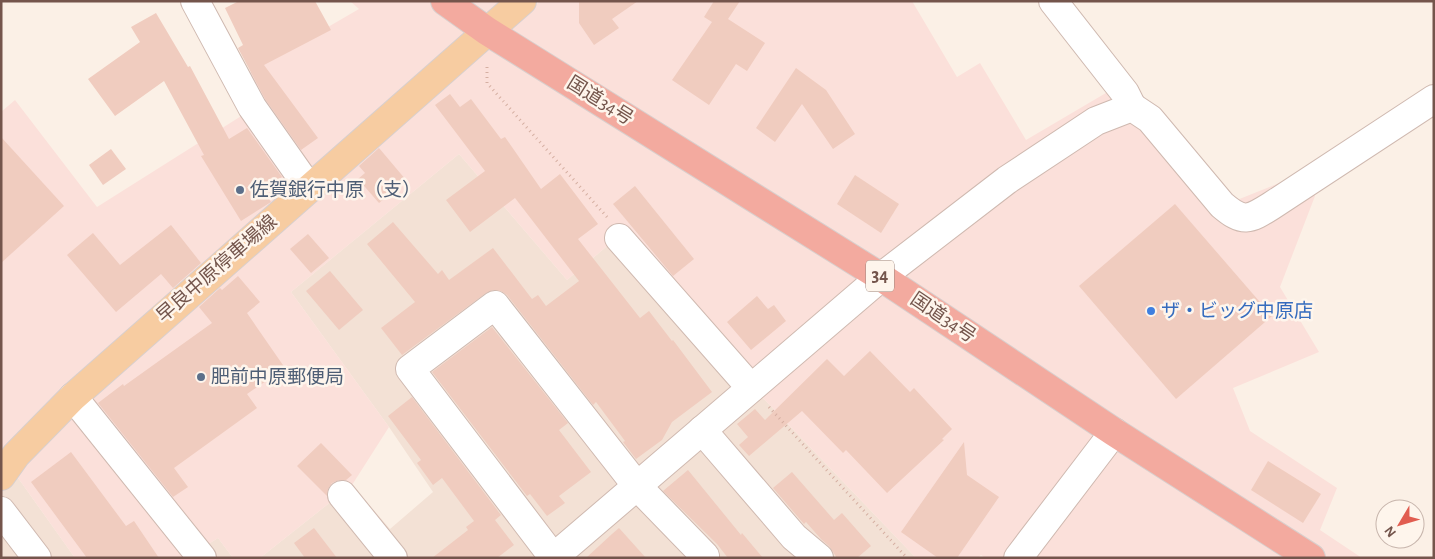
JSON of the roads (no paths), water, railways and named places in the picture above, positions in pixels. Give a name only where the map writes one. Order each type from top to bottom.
[{"type":"highway","name":"国道34号","points":[[445,1],[487,31],[881,277],[1114,432],[1311,558]]},
{"type":"main road","name":"早良中原停車場線","points":[[1,476],[16,455],[73,397],[522,1]]},
{"type":"street","points":[[195,1],[252,107],[309,188]]},
{"type":"street","points":[[1053,1],[1125,93],[1132,107],[1150,119],[1222,206],[1233,214],[1244,218],[1257,215],[1434,99]]},
{"type":"street","points":[[704,558],[705,556],[638,486],[495,305],[410,369],[553,558],[638,486],[881,277],[1007,180],[1096,121],[1132,107]]},
{"type":"street","points":[[620,238],[751,388]]},
{"type":"street","points":[[73,397],[202,558]]},
{"type":"street","points":[[702,430],[794,536],[819,558]]},
{"type":"street","points":[[1018,558],[1114,432]]},
{"type":"street","points":[[342,495],[393,558]]},
{"type":"street","points":[[1,511],[38,558]]},
{"type":"place","name":"佐賀銀行中原（支）","points":[[240,190]]},
{"type":"place","name":"ザ・ビッグ中原店","points":[[1151,311]]},
{"type":"place","name":"肥前中原郵便局","points":[[201,377]]}]
